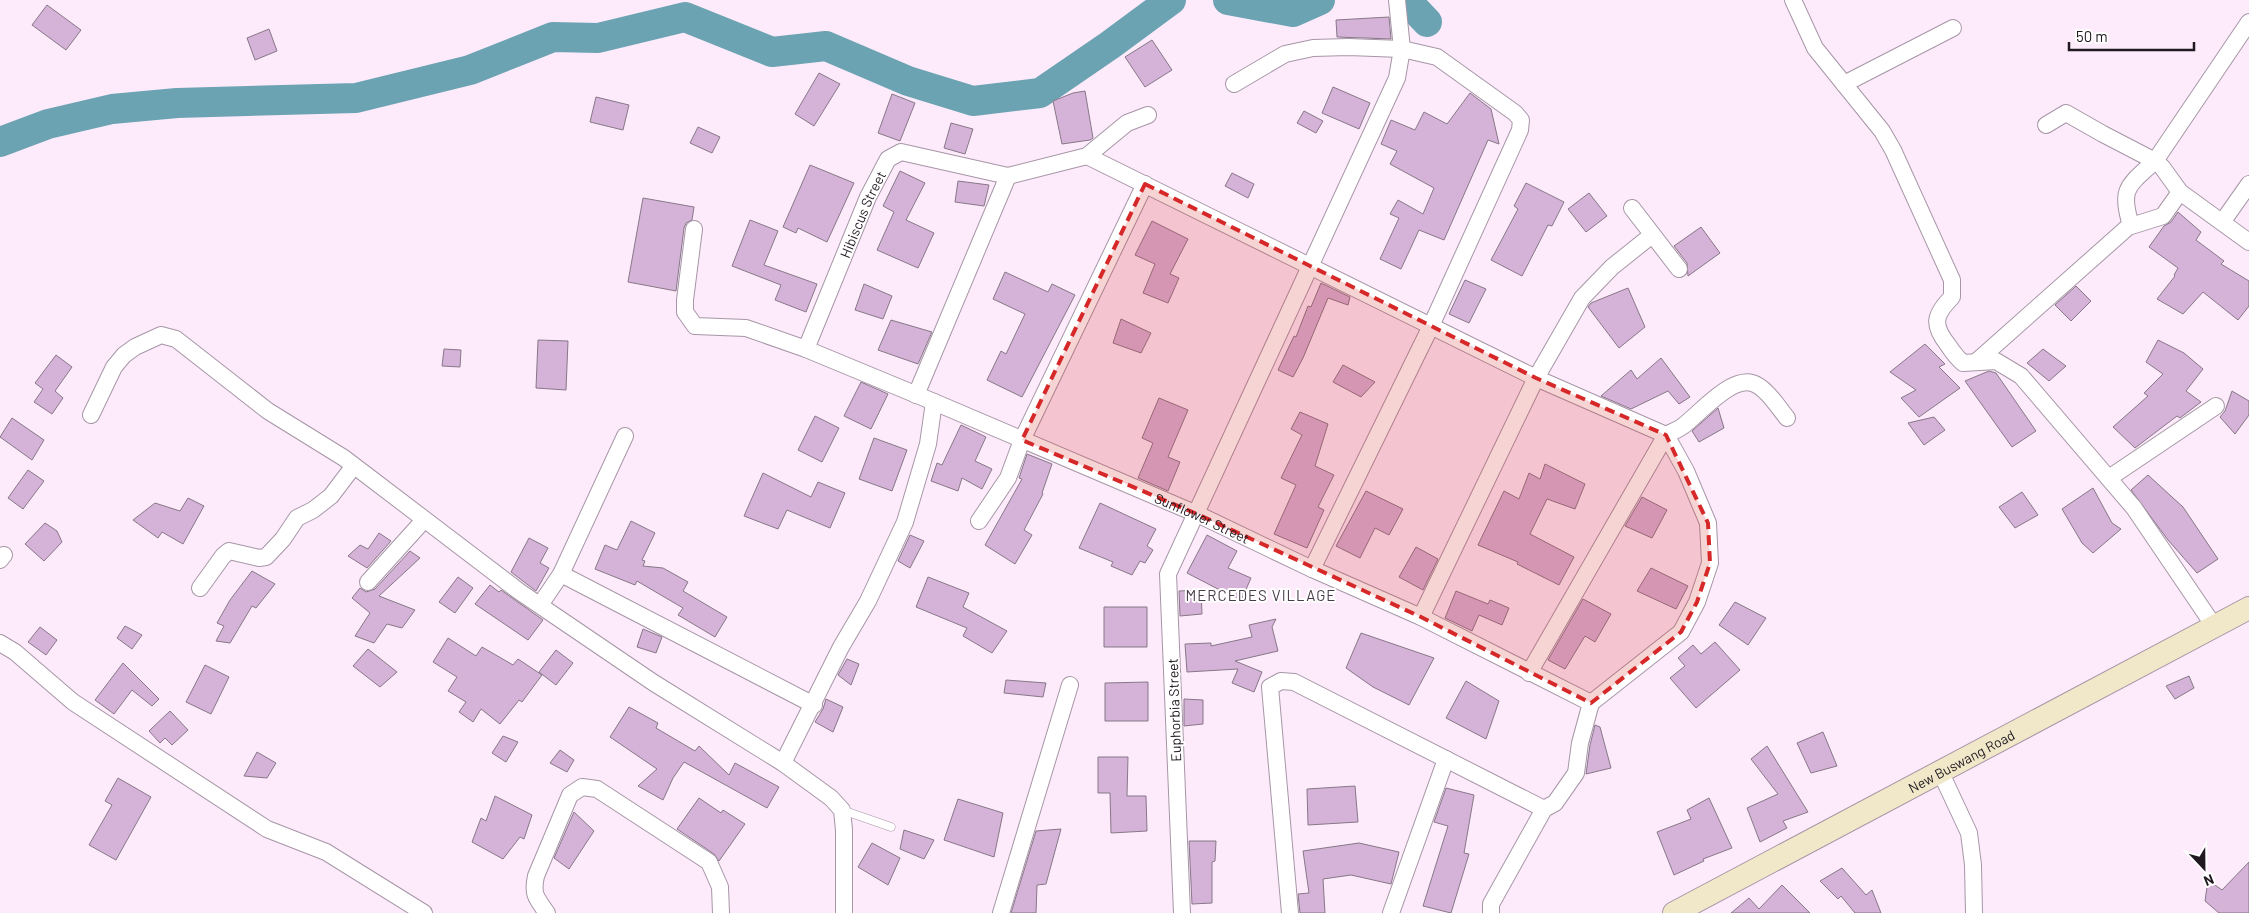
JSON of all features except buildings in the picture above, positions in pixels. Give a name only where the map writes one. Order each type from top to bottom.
[{"type":"street","name":"Euphorbia Street","points":[[1182,913],[1168,574],[1397,78],[1402,50],[1397,0]]},
{"type":"street","points":[[1793,0],[1815,48],[1882,131],[1893,150],[1952,280],[1952,297],[1939,314],[1936,322],[1937,330],[1960,361],[1964,363],[1996,360],[2021,376],[2134,508],[2214,626]]},
{"type":"street","points":[[2131,225],[2124,204],[2125,197],[2133,182],[2155,161],[2249,22]]},
{"type":"street","points":[[1844,84],[1952,28]]},
{"type":"street","points":[[1234,84],[1285,54],[1313,48],[1348,47],[1402,50],[1437,57],[1515,113],[1521,120],[1520,130],[1431,326],[1312,569]]},
{"type":"street","points":[[2046,125],[2066,113],[2155,161],[2162,167],[2180,192],[2223,221],[2249,242]]},
{"type":"street","points":[[1148,115],[1126,123],[1087,156],[1536,378],[1666,435],[1686,472],[1708,523],[1710,563],[1697,602],[1680,632],[1591,703],[1580,743],[1576,773],[1555,803],[1544,809],[1491,904],[1491,913]]},
{"type":"street","name":"Hibiscus Street","points":[[806,349],[868,197],[888,159],[901,152],[1008,176],[1087,156]]},
{"type":"street","points":[[916,395],[1008,176]]},
{"type":"street","points":[[979,521],[1008,478],[1022,440],[1145,184]]},
{"type":"street","points":[[2223,221],[2249,184]]},
{"type":"street","points":[[1976,362],[2131,225],[2163,216],[2168,212],[2180,192]]},
{"type":"street","points":[[1632,208],[1679,269]]},
{"type":"street","name":"Sunflower Street","points":[[694,229],[685,312],[695,326],[746,328],[806,349],[934,402],[1197,514],[1312,569],[1421,617],[1591,703]]},
{"type":"street","points":[[1421,617],[1536,378],[1582,298],[1612,267],[1652,235]]},
{"type":"street","points":[[91,415],[114,367],[124,355],[135,347],[162,335],[176,339],[268,411],[344,458],[353,467],[540,605],[654,683],[783,763],[831,798],[842,810],[844,830],[844,913]]},
{"type":"street","points":[[1529,673],[1666,435],[1682,427],[1731,386],[1742,382],[1753,383],[1761,388],[1787,418]]},
{"type":"street","points":[[783,763],[842,647],[868,602],[904,522],[928,444],[934,402]]},
{"type":"street","points":[[2109,478],[2216,406]]},
{"type":"street","points":[[540,605],[561,574],[625,436]]},
{"type":"street","points":[[200,588],[222,556],[229,552],[259,558],[266,557],[272,552],[296,518],[313,510],[330,496],[353,467]]},
{"type":"street","points":[[368,582],[424,520]]},
{"type":"street","points":[[561,574],[814,705]]},
{"type":"street","name":"New Buswang Road","points":[[1674,913],[2249,608]]},
{"type":"street","points":[[0,643],[15,652],[73,702],[267,830],[326,852],[424,913]]},
{"type":"street","points":[[1290,913],[1270,687],[1281,681],[1294,682],[1544,809]]},
{"type":"street","points":[[1002,913],[1070,685]]},
{"type":"street","points":[[1391,913],[1446,759]]},
{"type":"street","points":[[1940,771],[1969,833],[1973,864],[1974,913]]},
{"type":"street","points":[[547,913],[537,900],[533,889],[536,876],[570,795],[582,787],[597,789],[709,862],[720,887],[721,913]]},
{"type":"lane","points":[[842,810],[891,827]]},
{"type":"highlighted area","points":[[1145,184],[1536,378],[1666,435],[1708,523],[1710,563],[1697,602],[1681,632],[1591,703],[1421,617],[1197,514],[1022,440]]},
{"type":"waterway","points":[[0,142],[48,124],[112,109],[177,103],[356,98],[470,70],[553,37],[598,38],[685,17],[772,52],[826,46],[908,81],[973,101],[1040,93],[1171,0]]},
{"type":"waterway","points":[[1228,0],[1293,12],[1320,0]]},
{"type":"waterway","points":[[1406,0],[1427,22]]},
{"type":"district","name":"MERCEDES VILLAGE","points":[[1261,595]]}]
